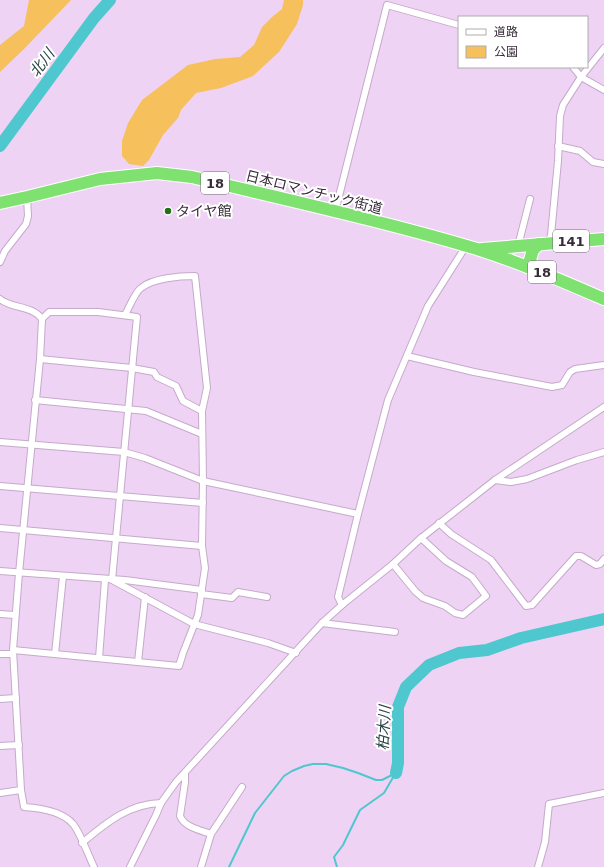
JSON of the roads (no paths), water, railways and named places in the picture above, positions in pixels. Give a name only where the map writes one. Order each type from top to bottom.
[{"type":"highway","name":"日本ロマンチック街道","points":[[0,202],[100,179],[158,173],[192,177],[335,212],[472,248]]},
{"type":"highway","name":"141","points":[[472,248],[604,239]]},
{"type":"highway","points":[[538,271],[532,265],[530,260],[533,250],[544,244]]},
{"type":"highway","name":"18","points":[[472,248],[538,271],[604,299]]},
{"type":"street","points":[[335,212],[387,5],[458,25]]},
{"type":"street","points":[[544,244],[551,235],[557,176],[560,116],[563,105],[581,77],[604,48]]},
{"type":"street","points":[[574,68],[581,77],[604,90]]},
{"type":"street","points":[[558,146],[580,151],[593,162],[604,164]]},
{"type":"street","points":[[0,262],[5,251],[26,224],[28,216],[27,197]]},
{"type":"street","points":[[518,246],[530,199]]},
{"type":"street","points":[[342,605],[338,597],[388,400],[428,306],[472,248]]},
{"type":"street","points":[[0,654],[13,652],[55,654],[179,666],[198,615],[205,568],[202,546],[202,411],[208,388],[195,276],[180,276],[150,282],[139,288],[125,315]]},
{"type":"street","points":[[0,299],[5,303],[23,307],[38,314],[42,319],[40,359],[15,615],[13,652],[24,807],[45,810],[66,818],[74,825],[94,867]]},
{"type":"street","points":[[42,319],[49,312],[98,312],[137,316],[112,580]]},
{"type":"street","points":[[408,356],[474,372],[552,387],[562,385],[570,372],[575,369],[604,365]]},
{"type":"street","points":[[40,359],[132,368],[154,372],[157,377],[176,386],[183,401],[202,411]]},
{"type":"street","points":[[36,400],[146,412],[202,434]]},
{"type":"street","points":[[130,867],[156,815],[160,803],[176,782],[322,624],[342,605],[393,564],[421,538],[494,480],[604,407]]},
{"type":"street","points":[[0,442],[124,452],[145,458],[203,481],[358,514]]},
{"type":"street","points":[[494,480],[511,482],[527,479],[577,460],[604,452]]},
{"type":"street","points":[[0,486],[203,503]]},
{"type":"street","points":[[440,523],[451,534],[491,560],[526,606],[532,605],[576,556],[581,556],[596,565],[600,564],[604,559]]},
{"type":"street","points":[[0,528],[202,546]]},
{"type":"street","points":[[393,564],[415,591],[423,598],[445,606],[455,614],[463,615],[486,596],[472,577],[446,561],[421,538]]},
{"type":"street","points":[[0,571],[105,580],[125,580],[232,598],[238,592],[267,597]]},
{"type":"street","points":[[55,654],[63,576]]},
{"type":"street","points":[[99,658],[105,580]]},
{"type":"street","points":[[112,580],[194,624],[268,643],[296,653]]},
{"type":"street","points":[[138,662],[145,597]]},
{"type":"street","points":[[0,614],[15,615]]},
{"type":"street","points":[[322,624],[395,632]]},
{"type":"street","points":[[0,699],[16,698]]},
{"type":"street","points":[[0,746],[19,744]]},
{"type":"street","points":[[185,774],[180,816],[181,819],[189,826],[211,834]]},
{"type":"street","points":[[201,867],[211,834],[242,787]]},
{"type":"street","points":[[0,792],[22,790]]},
{"type":"street","points":[[538,867],[545,842],[549,804],[604,793]]},
{"type":"street","points":[[82,843],[109,821],[123,813],[148,804],[160,803]]},
{"type":"waterway","name":"北川","points":[[0,146],[94,18],[110,0]]},
{"type":"waterway","name":"柏木川","points":[[396,773],[398,763],[398,707],[406,687],[429,665],[459,653],[487,650],[521,638],[604,619]]},
{"type":"waterway","points":[[229,867],[255,813],[284,776],[292,771],[313,764],[326,764],[343,768],[376,780],[382,780],[396,773]]},
{"type":"waterway","name":"柏木川","points":[[337,867],[334,857],[343,845],[360,810],[384,793],[395,774]]},
{"type":"place","name":"タイヤ館","points":[[168,211]]}]
